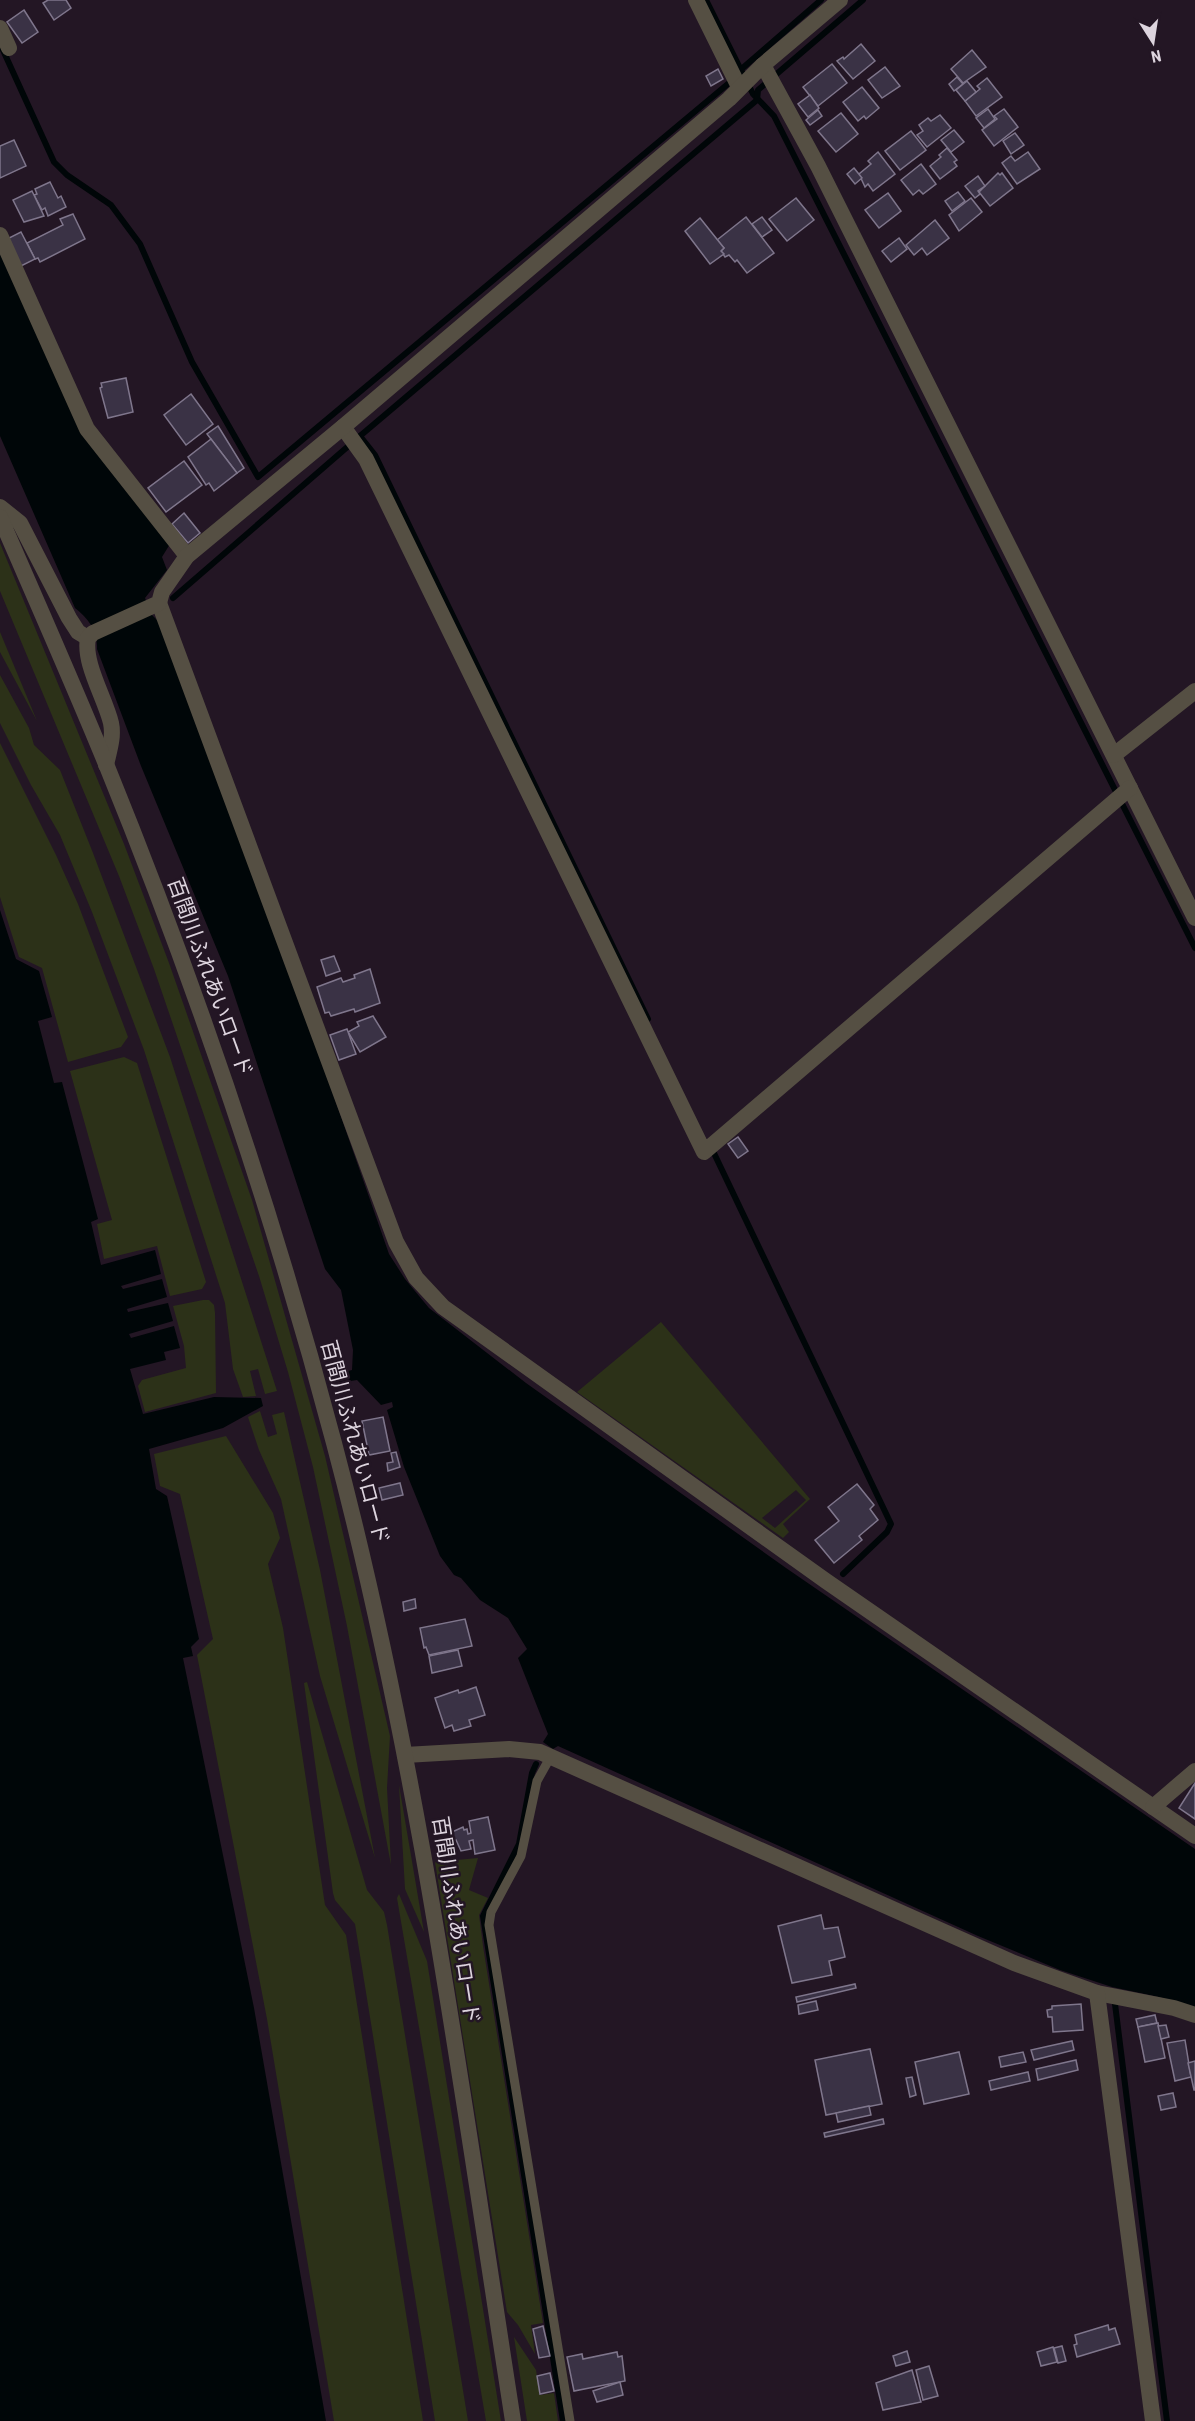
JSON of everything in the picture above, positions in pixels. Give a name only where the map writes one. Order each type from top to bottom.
[{"type":"street","points":[[696,0],[743,83]]},
{"type":"street","points":[[0,507],[20,523],[78,632],[91,636],[156,604],[187,556],[345,431],[729,99],[743,83],[769,76],[840,0]]},
{"type":"street","points":[[0,28],[9,48]]},
{"type":"street","points":[[769,76],[818,166],[1114,755],[1123,794],[1195,918]]},
{"type":"street","points":[[0,235],[87,429],[187,556]]},
{"type":"street","points":[[345,431],[361,452],[704,1152],[1123,794]]},
{"type":"street","name":"百間川ふれあいロード","points":[[0,518],[106,765],[171,932],[237,1120],[288,1280],[338,1455],[405,1755],[428,1881],[513,2421]]},
{"type":"street","points":[[156,604],[396,1242],[416,1278],[443,1307],[797,1561],[1195,1836]]},
{"type":"street","points":[[91,636],[88,655],[111,724],[112,738],[106,765]]},
{"type":"street","points":[[1114,755],[1195,691]]},
{"type":"street","points":[[405,1755],[509,1749],[540,1752],[1014,1963],[1096,1993],[1174,2008],[1195,2015]]},
{"type":"street","points":[[1153,1807],[1195,1771]]},
{"type":"street","points":[[1096,1993],[1152,2421]]},
{"type":"lane","points":[[551,1756],[537,1781],[521,1856],[491,1912],[489,1925],[570,2421]]},
{"type":"green space","points":[[0,543],[124,844],[169,963],[252,1200],[325,1456],[390,1736],[387,1788],[391,1865],[347,1626],[313,1467],[288,1372],[259,1276],[154,969],[119,876],[0,591]]},
{"type":"green space","points":[[0,632],[37,721],[0,652]]},
{"type":"green space","points":[[0,675],[29,728],[34,745],[60,770],[93,853],[170,1057],[277,1391],[265,1394],[258,1369],[250,1371],[256,1396],[243,1397],[233,1369],[225,1303],[144,1050],[60,835],[31,785],[0,723]]},
{"type":"green space","points":[[0,743],[78,904],[128,1037],[121,1047],[68,1062],[42,968],[19,957],[0,897]]},
{"type":"green space","points":[[124,1057],[137,1063],[206,1282],[202,1289],[170,1296],[157,1246],[104,1259],[97,1224],[112,1220],[70,1071]]},
{"type":"green space","points":[[209,1300],[214,1305],[216,1393],[145,1412],[138,1386],[142,1380],[186,1368],[184,1346],[173,1306]]},
{"type":"green space","points":[[661,1322],[810,1499],[783,1524],[789,1532],[783,1538],[577,1392]],"holes":[[[796,1490],[806,1500],[775,1528],[762,1518]]]},
{"type":"green space","points":[[260,1411],[268,1437],[277,1434],[272,1415],[284,1412],[320,1570],[375,1858],[320,1676],[281,1499],[259,1450],[248,1417]]},
{"type":"green space","points":[[226,1436],[273,1513],[280,1538],[268,1564],[283,1628],[325,1905],[346,1935],[423,2421],[334,2421],[267,2019],[197,1655],[213,1639],[180,1494],[160,1486],[154,1454]]},
{"type":"green space","points":[[307,1682],[367,1890],[384,1912],[387,1925],[468,2421],[435,2421],[355,1924],[335,1900],[333,1893],[304,1683]]},
{"type":"green space","points":[[399,1785],[424,1932],[405,1889]]},
{"type":"green space","points":[[478,1858],[469,1890],[488,1898],[479,1915],[483,1946],[543,2323],[531,2325],[535,2354],[518,2325],[507,2312],[435,1862]]},
{"type":"green space","points":[[399,1894],[427,1961],[501,2421],[486,2421],[397,1898]]},
{"type":"green space","points":[[514,2337],[536,2370],[540,2395],[554,2393],[558,2421],[527,2421]]},
{"type":"shaded area","points":[[0,249],[81,430],[170,544],[162,557],[167,570],[145,598],[152,615],[160,623],[289,968],[389,1254],[405,1279],[429,1308],[526,1383],[786,1568],[1195,1849],[1195,2008],[1159,1997],[1112,1987],[1060,1970],[978,1936],[558,1746],[553,1749],[543,1742],[548,1734],[518,1658],[527,1649],[508,1618],[480,1600],[461,1578],[454,1575],[440,1556],[404,1467],[387,1410],[393,1407],[392,1402],[381,1405],[357,1380],[332,1384],[332,1375],[352,1370],[353,1350],[341,1290],[325,1269],[228,976],[141,766],[97,649],[96,636],[88,621],[75,608],[0,436]]},
{"type":"shaded area","points":[[0,910],[16,959],[39,971],[52,1017],[38,1021],[54,1083],[62,1082],[98,1219],[91,1222],[101,1265],[155,1250],[161,1274],[121,1286],[123,1289],[162,1279],[167,1297],[127,1309],[128,1312],[168,1303],[173,1321],[129,1334],[131,1338],[174,1326],[180,1348],[164,1352],[166,1360],[130,1369],[143,1414],[214,1397],[261,1398],[263,1406],[223,1428],[149,1449],[156,1489],[167,1496],[199,1639],[191,1647],[193,1656],[183,1658],[254,2008],[326,2421],[0,2421]]},
{"type":"building","points":[[48,0],[66,0],[71,8],[54,20],[43,3]]},
{"type":"building","points":[[24,10],[38,32],[22,43],[7,22]]},
{"type":"building","points":[[861,44],[875,61],[853,79],[837,61],[843,57],[844,59]]},
{"type":"building","points":[[972,50],[986,67],[963,83],[951,69]]},
{"type":"building","points":[[832,64],[847,83],[818,106],[803,87]]},
{"type":"building","points":[[885,67],[900,86],[882,98],[868,80]]},
{"type":"building","points":[[718,69],[723,79],[711,86],[706,76]]},
{"type":"building","points":[[957,77],[963,84],[954,91],[949,84]]},
{"type":"building","points":[[987,78],[1002,97],[976,116],[965,101],[980,89],[977,86]]},
{"type":"building","points":[[967,81],[976,92],[965,101],[956,90]]},
{"type":"building","points":[[862,87],[879,108],[866,119],[864,116],[858,121],[843,102]]},
{"type":"building","points":[[810,95],[819,108],[808,117],[798,104]]},
{"type":"building","points":[[988,109],[995,119],[984,128],[976,118]]},
{"type":"building","points":[[1004,109],[1018,127],[994,146],[982,130],[997,119],[994,116]]},
{"type":"building","points":[[818,110],[822,116],[810,125],[806,120]]},
{"type":"building","points":[[841,113],[858,134],[836,152],[818,131]]},
{"type":"building","points":[[940,115],[951,128],[927,147],[917,135],[923,131],[919,125],[928,118],[931,121]]},
{"type":"building","points":[[954,130],[964,142],[951,152],[941,140]]},
{"type":"building","points":[[911,131],[926,150],[900,170],[885,151]]},
{"type":"building","points":[[1015,133],[1024,145],[1011,154],[1003,141]]},
{"type":"building","points":[[14,140],[26,166],[0,178],[0,146]]},
{"type":"building","points":[[947,148],[957,160],[954,162],[957,166],[940,179],[930,166],[941,157],[939,155]]},
{"type":"building","points":[[878,152],[895,174],[873,191],[868,184],[865,187],[859,174],[871,164],[868,161]]},
{"type":"building","points":[[1028,152],[1040,169],[1017,184],[1002,163],[1011,156],[1015,161]]},
{"type":"building","points":[[921,164],[936,184],[923,194],[919,190],[913,195],[901,180]]},
{"type":"building","points":[[854,168],[862,178],[855,184],[847,174]]},
{"type":"building","points":[[998,173],[1000,175],[1002,173],[1013,188],[990,206],[979,192]]},
{"type":"building","points":[[978,176],[985,186],[978,191],[980,194],[975,198],[965,186]]},
{"type":"building","points":[[50,182],[58,198],[61,196],[66,207],[48,216],[45,208],[42,210],[34,195],[37,194],[35,189]]},
{"type":"building","points":[[32,191],[44,216],[24,222],[13,200]]},
{"type":"building","points":[[958,192],[965,201],[952,211],[945,201]]},
{"type":"building","points":[[888,193],[901,211],[879,228],[865,210]]},
{"type":"building","points":[[796,198],[814,220],[787,241],[769,219]]},
{"type":"building","points":[[971,198],[982,212],[959,231],[949,215]]},
{"type":"building","points":[[73,214],[85,239],[40,262],[38,258],[35,259],[27,243],[63,225],[60,219]]},
{"type":"building","points":[[746,217],[774,253],[747,273],[737,260],[735,262],[729,255],[725,257],[721,251],[724,248],[717,240]]},
{"type":"building","points":[[762,217],[772,230],[762,237],[752,224]]},
{"type":"building","points":[[700,218],[724,248],[721,251],[724,254],[710,264],[685,231]]},
{"type":"building","points":[[935,220],[949,238],[927,255],[922,248],[914,255],[906,245]]},
{"type":"building","points":[[21,232],[35,259],[19,267],[7,239]]},
{"type":"building","points":[[899,238],[907,249],[891,262],[882,251]]},
{"type":"building","points":[[126,378],[133,412],[108,418],[100,388],[101,383]]},
{"type":"building","points":[[191,394],[213,424],[186,445],[164,415]]},
{"type":"building","points":[[218,426],[244,468],[237,473],[207,434]]},
{"type":"building","points":[[211,439],[237,473],[214,491],[209,483],[206,485],[188,457]]},
{"type":"building","points":[[184,461],[202,485],[166,512],[148,488]]},
{"type":"building","points":[[184,513],[200,533],[188,543],[172,524]]},
{"type":"building","points":[[334,956],[340,971],[326,976],[321,960]]},
{"type":"building","points":[[370,969],[380,1003],[355,1012],[354,1009],[331,1016],[329,1012],[325,1013],[317,987],[341,978],[343,982],[355,978],[354,975]]},
{"type":"building","points":[[373,1016],[386,1037],[360,1052],[348,1032],[359,1026],[357,1022]]},
{"type":"building","points":[[347,1029],[356,1054],[339,1060],[330,1035]]},
{"type":"building","points":[[738,1137],[748,1151],[738,1158],[728,1144]]},
{"type":"building","points":[[383,1417],[390,1451],[369,1455],[362,1421]]},
{"type":"building","points":[[396,1452],[400,1467],[388,1471],[387,1463],[393,1462],[391,1453]]},
{"type":"building","points":[[400,1483],[403,1495],[382,1500],[379,1488]]},
{"type":"building","points":[[857,1484],[874,1505],[870,1509],[878,1520],[859,1536],[862,1540],[834,1563],[815,1540],[839,1521],[828,1507]]},
{"type":"building","points":[[415,1599],[416,1608],[404,1611],[403,1602]]},
{"type":"building","points":[[465,1619],[472,1646],[429,1655],[426,1647],[424,1648],[420,1628]]},
{"type":"building","points":[[458,1650],[462,1666],[432,1673],[429,1656]]},
{"type":"building","points":[[476,1687],[485,1715],[469,1720],[471,1726],[454,1731],[452,1725],[445,1728],[435,1698]]},
{"type":"building","points":[[1195,1783],[1195,1819],[1179,1808]]},
{"type":"building","points":[[488,1817],[495,1850],[475,1854],[473,1840],[469,1841],[471,1849],[461,1851],[456,1840],[453,1841],[452,1832],[463,1827],[464,1830],[467,1829],[468,1834],[471,1833],[469,1821]]},
{"type":"building","points":[[821,1915],[824,1929],[838,1927],[845,1957],[829,1961],[832,1975],[792,1983],[778,1926]]},
{"type":"building","points":[[855,1984],[856,1988],[797,2002],[796,1997]]},
{"type":"building","points":[[816,2001],[818,2010],[799,2014],[798,2005]]},
{"type":"building","points":[[1081,2004],[1083,2030],[1053,2032],[1052,2017],[1048,2017],[1047,2010],[1052,2009],[1052,2006]]},
{"type":"building","points":[[1155,2015],[1157,2023],[1138,2027],[1136,2019]]},
{"type":"building","points":[[1158,2023],[1165,2058],[1145,2062],[1138,2027]]},
{"type":"building","points":[[1166,2025],[1169,2037],[1161,2039],[1158,2026]]},
{"type":"building","points":[[1185,2040],[1191,2077],[1175,2081],[1167,2043]]},
{"type":"building","points":[[1072,2041],[1074,2050],[1034,2060],[1031,2050]]},
{"type":"building","points":[[870,2049],[882,2104],[826,2115],[815,2060]]},
{"type":"building","points":[[959,2052],[969,2094],[924,2104],[915,2062]]},
{"type":"building","points":[[1023,2052],[1026,2062],[1001,2067],[999,2057]]},
{"type":"building","points":[[1076,2060],[1078,2070],[1038,2080],[1036,2069]]},
{"type":"building","points":[[1195,2061],[1195,2090],[1194,2090],[1188,2063]]},
{"type":"building","points":[[1028,2072],[1030,2081],[991,2090],[989,2081]]},
{"type":"building","points":[[912,2077],[916,2095],[910,2097],[906,2078]]},
{"type":"building","points":[[1173,2093],[1176,2107],[1161,2110],[1158,2096]]},
{"type":"building","points":[[869,2106],[871,2115],[838,2122],[836,2113]]},
{"type":"building","points":[[883,2119],[884,2124],[825,2137],[824,2133]]},
{"type":"building","points":[[1108,2325],[1109,2330],[1115,2328],[1120,2344],[1077,2357],[1074,2345],[1077,2344],[1075,2335]]},
{"type":"building","points":[[543,2326],[550,2356],[539,2358],[533,2329]]},
{"type":"building","points":[[1062,2346],[1066,2361],[1058,2363],[1054,2348]]},
{"type":"building","points":[[1053,2347],[1057,2362],[1041,2366],[1037,2352]]},
{"type":"building","points":[[907,2351],[910,2362],[896,2366],[893,2356]]},
{"type":"building","points":[[617,2352],[618,2357],[622,2356],[625,2381],[574,2391],[567,2357],[582,2354],[583,2359]]},
{"type":"building","points":[[929,2366],[938,2396],[923,2400],[916,2370]]},
{"type":"building","points":[[912,2370],[921,2402],[883,2410],[876,2383]]},
{"type":"building","points":[[550,2373],[554,2391],[540,2394],[537,2376]]},
{"type":"building","points":[[620,2382],[623,2395],[597,2402],[593,2391]]},
{"type":"waterway","points":[[706,0],[753,94],[774,116],[1195,948]]},
{"type":"waterway","points":[[738,72],[821,0]]},
{"type":"waterway","points":[[173,598],[360,436],[757,100],[758,90],[863,0]]},
{"type":"waterway","points":[[2,48],[54,162],[67,175],[111,205],[140,244],[192,362],[258,477],[729,83]]},
{"type":"waterway","points":[[360,436],[375,455],[648,1019]]},
{"type":"waterway","points":[[712,1149],[891,1524],[887,1532],[843,1574]]},
{"type":"waterway","points":[[536,1764],[532,1773],[519,1844],[483,1916],[563,2421]]},
{"type":"waterway","points":[[1115,2004],[1167,2421]]}]
